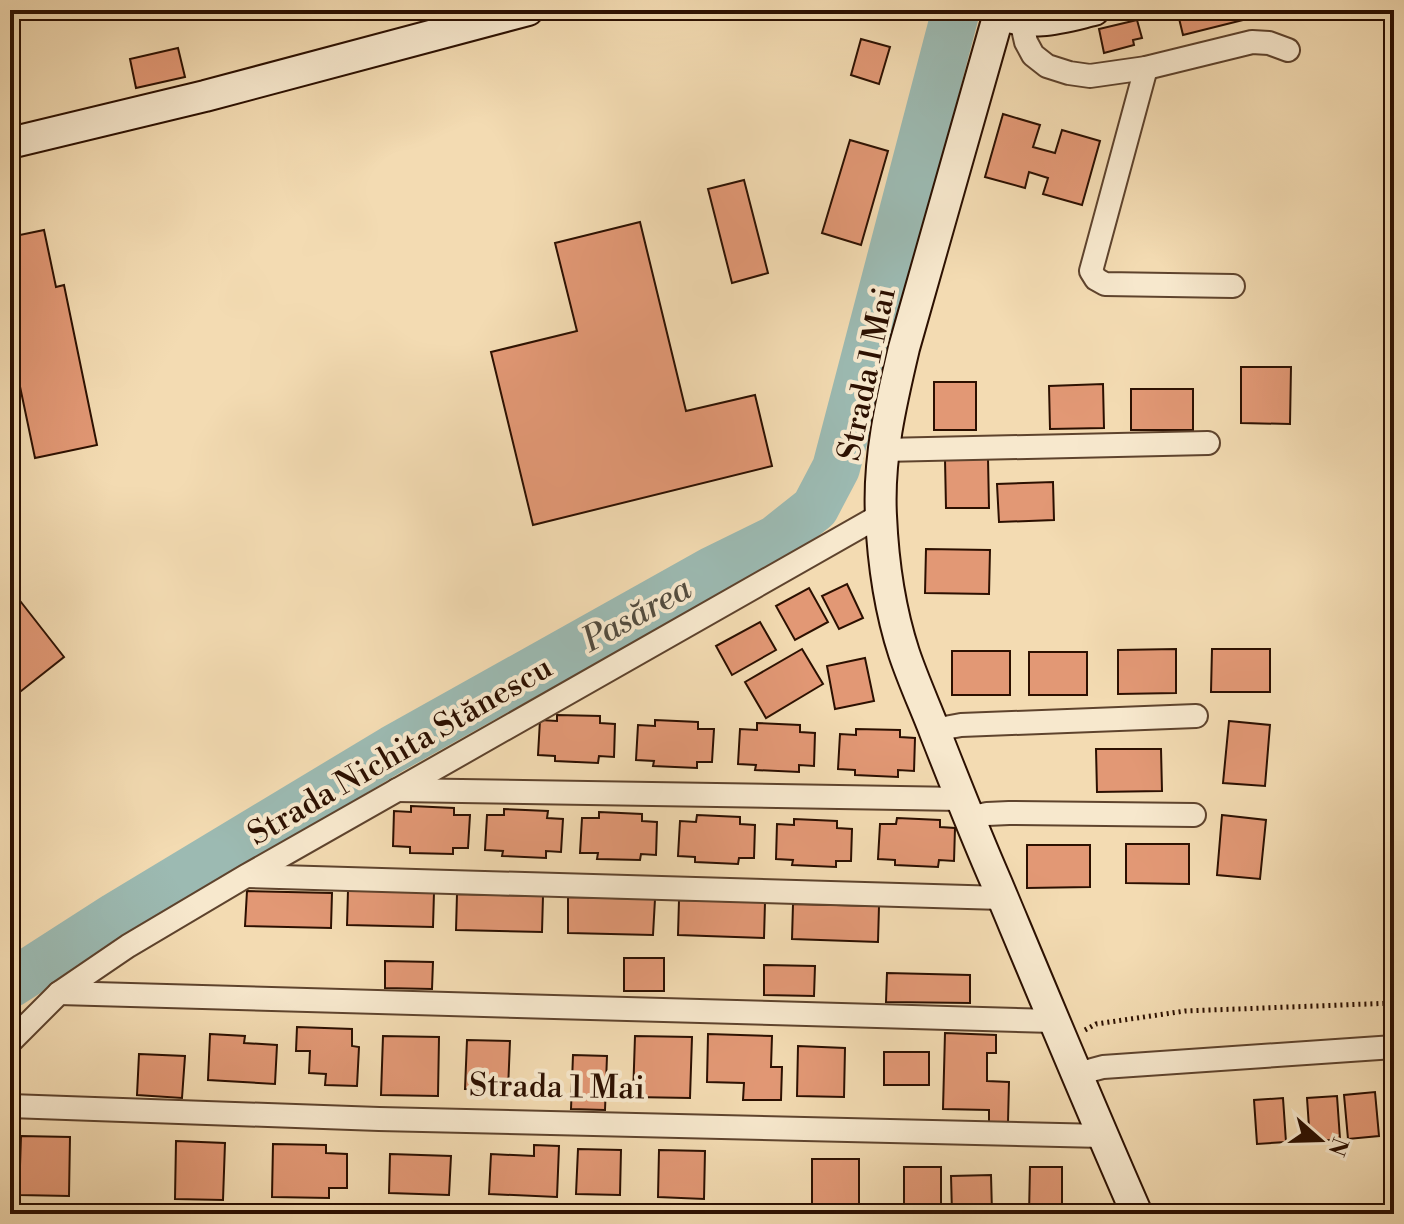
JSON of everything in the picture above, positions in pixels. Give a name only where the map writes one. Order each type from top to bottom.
[{"type":"street","points":[[10,143],[205,96],[528,10]]},
{"type":"street","points":[[1007,15],[1036,22],[1094,10]]},
{"type":"street","points":[[1007,15],[1033,55],[1047,66],[1090,76],[1146,68],[1252,42],[1269,43],[1288,50]]},
{"type":"street","name":"Strada 1 Mai","points":[[1007,15],[904,348],[891,403],[883,450],[881,515],[887,573],[894,614],[908,663],[934,730],[1058,1032],[1137,1214]]},
{"type":"street","points":[[1146,68],[1091,271],[1096,279],[1105,284],[1233,286]]},
{"type":"street","points":[[883,450],[1208,443]]},
{"type":"street","name":"Strada Nichita Stănescu","points":[[10,1042],[59,993],[128,946],[881,515]]},
{"type":"street","points":[[934,730],[961,725],[1196,716]]},
{"type":"street","points":[[396,790],[965,809],[987,814],[1194,815]]},
{"type":"street","points":[[246,876],[1002,898]]},
{"type":"street","points":[[59,993],[1058,1032]]},
{"type":"street","points":[[1077,1074],[1103,1067],[1394,1047]]},
{"type":"street","name":"Strada 1 Mai","points":[[10,1106],[1103,1136]]},
{"type":"path","points":[[1058,1032],[1185,1011],[1394,1003]]},
{"type":"building","points":[[1177,10],[1249,10],[1251,18],[1183,35]]},
{"type":"building","points":[[1137,20],[1142,38],[1133,40],[1134,45],[1104,53],[1099,29]]},
{"type":"building","points":[[861,39],[890,47],[879,84],[851,75]]},
{"type":"building","points":[[178,48],[185,77],[136,88],[130,59]]},
{"type":"building","points":[[1003,114],[1040,125],[1033,147],[1055,153],[1062,130],[1100,141],[1082,205],[1043,194],[1048,178],[1029,172],[1025,188],[985,177]]},
{"type":"building","points":[[850,140],[888,151],[861,245],[822,233]]},
{"type":"building","points":[[744,180],[768,273],[732,283],[708,189]]},
{"type":"building","points":[[640,222],[686,411],[755,395],[772,466],[533,525],[491,352],[577,331],[555,243]]},
{"type":"building","points":[[44,230],[56,287],[64,285],[97,445],[35,458],[10,339],[10,297],[19,295],[10,237]]},
{"type":"building","points":[[1241,367],[1291,367],[1290,424],[1241,423]]},
{"type":"building","points":[[934,382],[976,382],[976,430],[934,430]]},
{"type":"building","points":[[1103,384],[1104,428],[1050,429],[1049,386]]},
{"type":"building","points":[[1131,389],[1193,389],[1193,430],[1131,430]]},
{"type":"building","points":[[988,458],[989,508],[946,508],[945,459]]},
{"type":"building","points":[[1053,482],[1054,520],[999,522],[997,484]]},
{"type":"building","points":[[926,549],[990,550],[989,594],[925,593]]},
{"type":"building","points":[[847,584],[863,618],[839,629],[822,596]]},
{"type":"building","points":[[10,588],[64,657],[11,699],[10,698]]},
{"type":"building","points":[[809,588],[828,622],[795,640],[776,606]]},
{"type":"building","points":[[760,622],[776,650],[732,675],[716,646]]},
{"type":"building","points":[[802,649],[823,684],[766,718],[745,682]]},
{"type":"building","points":[[1176,649],[1176,693],[1118,694],[1118,650]]},
{"type":"building","points":[[1212,649],[1270,649],[1270,692],[1211,692]]},
{"type":"building","points":[[952,651],[1010,651],[1010,695],[952,695]]},
{"type":"building","points":[[1029,652],[1087,652],[1087,695],[1029,695]]},
{"type":"building","points":[[865,658],[874,701],[835,709],[827,666]]},
{"type":"building","points":[[557,715],[600,716],[600,723],[615,724],[614,757],[599,756],[598,763],[555,761],[555,756],[538,755],[540,720],[557,721]]},
{"type":"building","points":[[655,720],[698,722],[698,729],[714,729],[712,762],[697,762],[697,768],[653,766],[654,761],[636,760],[638,725],[655,726]]},
{"type":"building","points":[[1229,721],[1270,725],[1265,786],[1223,783]]},
{"type":"building","points":[[757,723],[800,725],[800,732],[815,733],[814,766],[799,765],[799,772],[755,770],[756,765],[738,764],[740,729],[757,730]]},
{"type":"building","points":[[856,729],[900,730],[900,737],[915,738],[914,771],[898,770],[898,777],[855,775],[855,770],[838,769],[840,734],[856,735]]},
{"type":"building","points":[[1096,749],[1161,749],[1162,791],[1097,792]]},
{"type":"building","points":[[411,806],[454,808],[454,815],[470,815],[468,848],[453,848],[453,854],[410,853],[410,847],[393,846],[394,811],[411,812]]},
{"type":"building","points":[[504,809],[548,811],[547,818],[563,819],[561,852],[546,851],[546,858],[502,856],[503,851],[485,850],[487,815],[504,815]]},
{"type":"building","points":[[599,812],[642,814],[642,821],[657,822],[656,855],[641,854],[640,860],[597,859],[598,853],[580,853],[582,818],[599,818]]},
{"type":"building","points":[[697,815],[740,817],[740,824],[755,825],[754,858],[739,858],[738,864],[695,862],[695,857],[678,856],[680,821],[696,822]]},
{"type":"building","points":[[1222,815],[1266,820],[1260,879],[1217,875]]},
{"type":"building","points":[[897,818],[940,820],[940,827],[955,828],[954,861],[939,860],[938,867],[895,865],[895,860],[878,859],[880,824],[896,824]]},
{"type":"building","points":[[794,819],[837,821],[837,828],[852,829],[851,861],[836,861],[836,867],[792,865],[793,860],[776,859],[777,824],[794,825]]},
{"type":"building","points":[[1126,844],[1189,844],[1189,884],[1126,883]]},
{"type":"building","points":[[1027,845],[1090,845],[1090,887],[1027,888]]},
{"type":"building","points":[[348,890],[434,892],[433,927],[347,925]]},
{"type":"building","points":[[247,891],[332,893],[331,928],[245,926]]},
{"type":"building","points":[[457,894],[543,896],[542,932],[456,930]]},
{"type":"building","points":[[568,897],[655,899],[653,935],[568,933]]},
{"type":"building","points":[[679,900],[765,902],[764,938],[678,935]]},
{"type":"building","points":[[793,904],[879,906],[878,942],[792,939]]},
{"type":"building","points":[[624,958],[664,958],[664,991],[624,991]]},
{"type":"building","points":[[385,961],[433,962],[432,989],[385,988]]},
{"type":"building","points":[[764,965],[815,966],[814,996],[764,995]]},
{"type":"building","points":[[887,973],[970,975],[970,1003],[886,1002]]},
{"type":"building","points":[[297,1027],[352,1029],[352,1046],[359,1047],[357,1086],[325,1085],[326,1074],[309,1073],[310,1051],[296,1051]]},
{"type":"building","points":[[945,1033],[996,1035],[996,1053],[987,1053],[987,1081],[1009,1082],[1008,1122],[989,1122],[989,1110],[943,1109]]},
{"type":"building","points":[[210,1034],[245,1036],[244,1043],[277,1045],[275,1084],[208,1080]]},
{"type":"building","points":[[708,1034],[772,1036],[771,1067],[782,1067],[781,1100],[743,1100],[744,1083],[707,1082]]},
{"type":"building","points":[[383,1036],[439,1037],[438,1096],[381,1095]]},
{"type":"building","points":[[635,1036],[692,1037],[690,1098],[633,1097]]},
{"type":"building","points":[[467,1040],[510,1041],[508,1090],[465,1089]]},
{"type":"building","points":[[798,1046],[845,1048],[844,1097],[797,1096]]},
{"type":"building","points":[[884,1052],[929,1052],[929,1085],[884,1085]]},
{"type":"building","points":[[139,1054],[185,1056],[182,1098],[137,1095]]},
{"type":"building","points":[[573,1055],[607,1056],[605,1110],[571,1109]]},
{"type":"building","points":[[1375,1092],[1379,1136],[1348,1139],[1344,1095]]},
{"type":"building","points":[[1337,1096],[1340,1139],[1310,1142],[1307,1098]]},
{"type":"building","points":[[1283,1098],[1286,1142],[1257,1144],[1254,1100]]},
{"type":"building","points":[[21,1136],[70,1137],[69,1196],[19,1195]]},
{"type":"building","points":[[176,1141],[225,1143],[223,1200],[175,1199]]},
{"type":"building","points":[[273,1144],[326,1145],[326,1153],[347,1154],[347,1188],[329,1188],[329,1198],[272,1197]]},
{"type":"building","points":[[534,1145],[559,1146],[557,1197],[489,1194],[491,1154],[534,1156]]},
{"type":"building","points":[[578,1149],[621,1150],[620,1195],[576,1194]]},
{"type":"building","points":[[659,1150],[705,1151],[704,1199],[658,1197]]},
{"type":"building","points":[[390,1154],[451,1156],[449,1195],[389,1193]]},
{"type":"building","points":[[812,1159],[859,1159],[859,1204],[812,1204]]},
{"type":"building","points":[[904,1167],[941,1167],[941,1207],[904,1208]]},
{"type":"building","points":[[1030,1167],[1062,1167],[1062,1214],[1029,1214]]},
{"type":"building","points":[[991,1175],[992,1212],[952,1213],[951,1176]]},
{"type":"waterway","name":"Pasărea","points":[[10,984],[116,916],[393,749],[713,570],[776,539],[815,508],[836,468],[956,10]]}]
